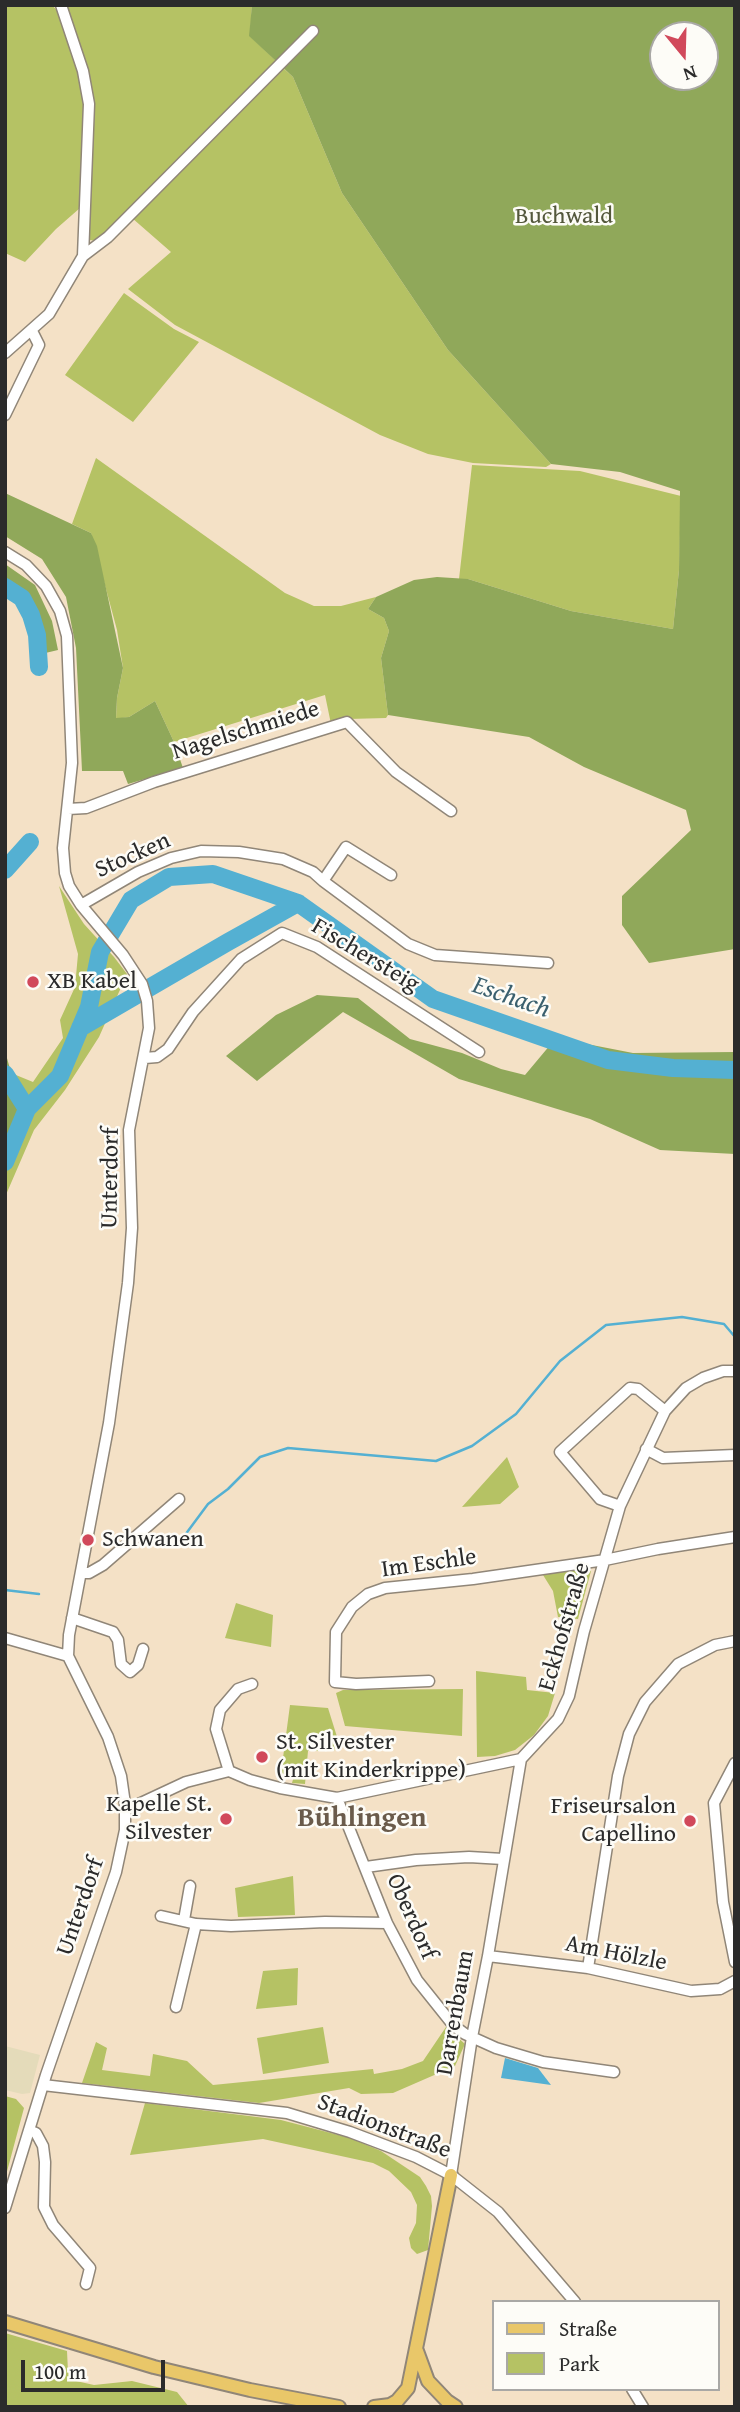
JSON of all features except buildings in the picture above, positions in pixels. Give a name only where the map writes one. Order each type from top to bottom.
[{"type":"main road","points":[[374,2407],[390,2404],[404,2395],[408,2388],[451,2175]]},
{"type":"main road","points":[[5,2322],[88,2348],[228,2385],[339,2407]]},
{"type":"main road","points":[[416,2351],[428,2381],[456,2407]]},
{"type":"street","points":[[61,5],[83,71],[89,104],[83,256]]},
{"type":"street","points":[[5,353],[49,314],[83,256],[108,237],[313,31]]},
{"type":"street","points":[[5,415],[38,345],[32,331]]},
{"type":"street","name":"Unterdorf","points":[[5,552],[26,565],[46,586],[54,597],[64,624],[68,650],[72,762],[63,848],[65,873],[81,905],[117,948],[144,988],[149,1028],[129,1130],[132,1228],[128,1283],[109,1423],[72,1618],[68,1656],[108,1737],[121,1776],[126,1810],[125,1830],[116,1872],[43,2085],[5,2208]]},
{"type":"street","name":"Nagelschmiede","points":[[68,809],[86,808],[154,782],[347,722],[396,772],[451,811]]},
{"type":"street","points":[[323,881],[346,847],[391,875]]},
{"type":"street","name":"Stocken","points":[[81,905],[138,872],[171,858],[201,851],[239,852],[283,859],[313,872],[408,944],[435,955],[548,962]]},
{"type":"street","name":"Fischersteig","points":[[145,1058],[157,1056],[168,1049],[193,1012],[241,959],[282,933],[317,947],[479,1052]]},
{"type":"street","name":"Eckhofstraße","points":[[521,1759],[558,1719],[569,1696],[584,1630],[620,1506],[665,1411],[686,1388],[703,1378],[723,1371],[735,1371]]},
{"type":"street","points":[[620,1506],[600,1499],[561,1452],[630,1388],[638,1389],[665,1411]]},
{"type":"street","points":[[646,1449],[663,1458],[735,1455]]},
{"type":"street","points":[[80,1573],[89,1573],[103,1565],[179,1499]]},
{"type":"street","points":[[605,1560],[735,1537]]},
{"type":"street","name":"Im Eschle","points":[[429,1681],[356,1684],[335,1682],[336,1632],[352,1606],[368,1594],[385,1588],[473,1579],[605,1560]]},
{"type":"street","points":[[72,1618],[113,1632],[118,1640],[121,1664],[130,1672],[138,1665],[143,1649]]},
{"type":"street","points":[[5,1638],[68,1656]]},
{"type":"street","points":[[588,1968],[616,1785],[629,1734],[645,1702],[678,1664],[715,1645],[735,1641]]},
{"type":"street","points":[[229,1771],[216,1729],[220,1710],[238,1689],[252,1684]]},
{"type":"street","points":[[126,1810],[186,1782],[229,1771],[280,1788],[337,1798],[521,1759]]},
{"type":"street","name":"Darrenbaum","points":[[451,2175],[472,2037],[521,1759]]},
{"type":"street","points":[[735,1763],[714,1804],[723,1902],[735,1962]]},
{"type":"street","name":"Oberdorf","points":[[337,1798],[387,1923],[417,1980],[453,2025],[496,2048],[543,2062],[614,2072]]},
{"type":"street","points":[[366,1867],[415,1860],[469,1857],[503,1859]]},
{"type":"street","points":[[184,1920],[190,1886]]},
{"type":"street","points":[[161,1916],[196,1924],[231,1926],[325,1922],[387,1923]]},
{"type":"street","points":[[176,2007],[196,1924]]},
{"type":"street","name":"Am Hölzle","points":[[488,1956],[588,1968],[691,1991],[720,1989],[735,1981]]},
{"type":"street","name":"Stadionstraße","points":[[43,2085],[287,2113],[350,2132],[415,2157],[451,2175],[498,2212],[573,2300]]},
{"type":"street","points":[[29,2130],[36,2133],[43,2146],[44,2207],[53,2225],[90,2268],[86,2284]]},
{"type":"shaded area","points":[[5,2046],[40,2055],[30,2093],[5,2090]]},
{"type":"green space","points":[[5,5],[52,5],[63,17],[80,74],[86,109],[80,208],[25,262],[5,253]]},
{"type":"green space","points":[[64,5],[252,5],[250,36],[278,63],[120,222],[96,241],[90,240],[88,231],[91,97]]},
{"type":"green space","name":"Buchwald","points":[[252,5],[735,5],[735,949],[649,963],[622,925],[622,896],[691,830],[686,810],[584,767],[529,737],[388,715],[381,658],[389,631],[384,618],[368,609],[376,597],[414,580],[437,577],[468,579],[571,611],[673,629],[679,570],[680,491],[620,472],[551,464],[448,350],[342,193],[293,77],[249,36]]},
{"type":"green space","points":[[283,68],[293,77],[342,193],[448,350],[551,464],[546,467],[473,463],[428,454],[380,435],[175,325],[128,289],[171,252],[132,218]]},
{"type":"green space","points":[[124,293],[174,329],[199,342],[133,422],[65,375]]},
{"type":"green space","points":[[96,458],[285,593],[314,606],[341,606],[376,597],[368,609],[384,618],[389,631],[381,658],[388,715],[386,718],[348,719],[331,724],[325,695],[174,742],[155,701],[129,717],[116,719],[123,668],[117,630],[91,533],[72,524]]},
{"type":"green space","points":[[472,465],[580,471],[681,496],[679,570],[673,629],[571,611],[468,579],[459,579]]},
{"type":"green space","points":[[5,493],[91,533],[97,546],[123,668],[116,718],[129,717],[155,701],[183,768],[128,784],[123,771],[82,771],[76,648],[66,597],[42,559],[5,536]]},
{"type":"green space","points":[[5,564],[35,585],[52,621],[58,650],[37,655],[33,630],[23,603],[5,590]]},
{"type":"green space","points":[[59,886],[84,924],[127,974],[99,1037],[65,1090],[34,1130],[5,1197],[5,1147],[21,1107],[11,1073],[33,1082],[63,1038],[60,1020],[75,987],[78,954]]},
{"type":"green space","points":[[317,995],[358,998],[410,1039],[462,1053],[501,1069],[525,1075],[556,1038],[633,1053],[735,1052],[735,1154],[660,1150],[590,1119],[459,1079],[343,1012],[257,1081],[226,1056],[276,1015]]},
{"type":"green space","points":[[5,1051],[21,1108],[5,1147]]},
{"type":"green space","points":[[507,1457],[519,1487],[500,1504],[462,1507]]},
{"type":"green space","points":[[584,1568],[591,1571],[578,1619],[558,1617],[553,1591],[543,1575]]},
{"type":"green space","points":[[236,1603],[273,1615],[271,1647],[225,1638]]},
{"type":"green space","points":[[476,1671],[526,1677],[527,1690],[555,1693],[548,1716],[534,1735],[515,1750],[495,1756],[477,1757]]},
{"type":"green space","points":[[463,1689],[462,1736],[345,1726],[336,1693],[343,1690]]},
{"type":"green space","points":[[290,1705],[328,1708],[338,1740],[334,1751],[308,1751],[305,1784],[292,1783],[294,1776],[281,1773]]},
{"type":"green space","points":[[293,1876],[295,1915],[238,1917],[235,1888]]},
{"type":"green space","points":[[298,1968],[297,2005],[256,2009],[263,1971]]},
{"type":"green space","points":[[323,2027],[329,2063],[263,2074],[257,2038]]},
{"type":"green space","points":[[446,2027],[465,2044],[455,2066],[393,2093],[361,2094],[349,2088],[259,2103],[82,2083],[96,2042],[107,2048],[102,2070],[150,2076],[153,2054],[187,2061],[213,2085],[373,2069],[374,2074],[402,2069],[423,2061]]},
{"type":"green space","points":[[5,2096],[16,2099],[24,2108],[5,2179]]},
{"type":"green space","points":[[145,2103],[281,2120],[350,2138],[381,2151],[420,2177],[431,2196],[428,2250],[417,2254],[411,2248],[409,2238],[416,2223],[417,2205],[411,2192],[389,2171],[373,2163],[263,2139],[130,2155]]},
{"type":"green space","points":[[5,2333],[67,2351],[68,2372],[76,2381],[94,2385],[132,2381],[177,2392],[189,2407],[5,2407]]},
{"type":"water","points":[[505,2058],[538,2068],[551,2085],[501,2078]]},
{"type":"waterway","points":[[5,587],[22,598],[31,615],[37,635],[39,667]]},
{"type":"waterway","points":[[5,870],[30,842]]},
{"type":"waterway","name":"Eschach","points":[[27,1109],[60,1076],[89,1007],[100,952],[131,900],[169,877],[213,874],[298,903],[433,999],[608,1060],[673,1068],[735,1070]]},
{"type":"waterway","name":"Eschach","points":[[80,1028],[298,903]]},
{"type":"waterway","points":[[5,1074],[27,1109],[5,1162]]},
{"type":"waterway","points":[[185,1535],[208,1504],[228,1489],[260,1457],[288,1448],[436,1461],[472,1446],[516,1414],[560,1361],[606,1325],[682,1317],[724,1324],[735,1337]]},
{"type":"waterway","points":[[5,1590],[39,1594]]},
{"type":"place","name":"XB Kabel","points":[[33,982]]},
{"type":"place","name":"Schwanen","points":[[88,1540]]},
{"type":"place","name":"St. Silvester (mit Kinderkrippe)","points":[[262,1757]]},
{"type":"place","name":"Kapelle St. Silvester","points":[[226,1819]]},
{"type":"place","name":"Friseursalon Capellino","points":[[690,1821]]},
{"type":"district","name":"Bühlingen","points":[[362,1819]]}]
